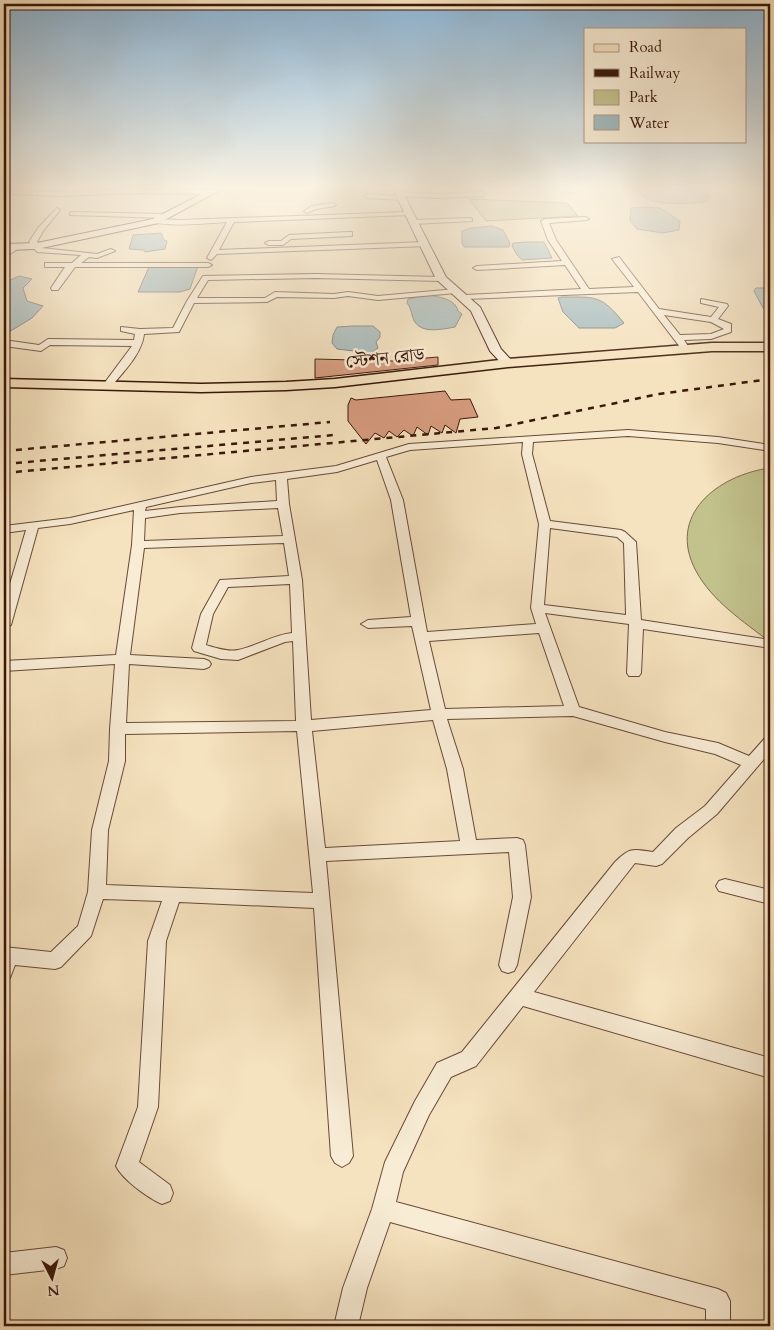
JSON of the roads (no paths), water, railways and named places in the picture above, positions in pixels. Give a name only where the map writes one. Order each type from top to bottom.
[{"type":"main road","points":[[428,251],[441,279],[476,308],[496,351],[508,363]]},
{"type":"main road","name":"স্টেশন রোড","points":[[4,383],[201,388],[286,386],[335,383],[682,344],[770,347]]},
{"type":"main road","name":"স্টেশন রোড","points":[[4,388],[255,393],[340,388],[629,358],[687,354],[770,353]]},
{"type":"street","points":[[64,251],[97,256],[111,251]]},
{"type":"street","points":[[124,329],[140,332],[176,330],[206,278],[208,266],[215,252],[240,251]]},
{"type":"street","points":[[559,251],[587,292]]},
{"type":"street","points":[[55,288],[73,265],[88,254]]},
{"type":"street","points":[[616,259],[658,310],[682,344],[728,330],[728,326],[713,320],[658,310]]},
{"type":"street","points":[[477,268],[566,263]]},
{"type":"street","points":[[48,265],[208,266]]},
{"type":"street","points":[[206,278],[232,284],[316,276],[441,279]]},
{"type":"street","points":[[227,300],[232,284]]},
{"type":"street","points":[[191,301],[267,300],[275,294],[334,296],[348,294],[378,298],[640,289]]},
{"type":"street","points":[[704,301],[724,306],[713,320]]},
{"type":"street","points":[[108,385],[138,343],[140,332]]},
{"type":"street","points":[[4,343],[40,348],[48,342],[138,343]]},
{"type":"street","points":[[140,511],[251,480],[337,470],[409,447],[439,444],[628,433],[718,440],[770,448]]},
{"type":"street","points":[[528,438],[527,454],[545,524],[537,608],[573,711]]},
{"type":"street","points":[[380,455],[397,500],[421,637],[443,732],[455,769],[469,848]]},
{"type":"street","points":[[281,477],[283,504],[296,580],[304,726],[318,855],[342,1156]]},
{"type":"street","points":[[4,529],[140,511],[283,504]]},
{"type":"street","points":[[5,961],[55,961],[85,930],[97,892],[100,830],[117,761],[117,729],[123,659],[138,545],[140,511]]},
{"type":"street","points":[[545,524],[621,534],[630,542],[635,622],[634,673]]},
{"type":"street","points":[[4,626],[33,526]]},
{"type":"street","points":[[138,545],[290,539]]},
{"type":"street","points":[[296,580],[224,583],[207,614],[200,648],[221,654],[238,655],[283,638],[300,636]]},
{"type":"street","points":[[537,608],[770,644]]},
{"type":"street","points":[[368,624],[418,621]]},
{"type":"street","points":[[421,637],[545,628]]},
{"type":"street","points":[[4,666],[123,659],[204,664]]},
{"type":"street","points":[[117,729],[304,726],[440,714],[573,711],[614,721],[657,735],[718,748],[752,764]]},
{"type":"street","points":[[346,1326],[355,1288],[393,1170],[422,1108],[444,1070],[469,1060],[518,996],[632,856],[656,859],[682,833],[711,810],[770,742]]},
{"type":"street","points":[[318,855],[516,846],[522,897],[508,965]]},
{"type":"street","points":[[725,886],[770,898]]},
{"type":"street","points":[[97,892],[322,901]]},
{"type":"street","points":[[162,1194],[127,1166],[148,1107],[157,941],[173,894]]},
{"type":"street","points":[[518,996],[770,1068]]},
{"type":"street","points":[[382,1209],[718,1301],[718,1326]]},
{"type":"street","points":[[4,1264],[56,1258]]},
{"type":"water","points":[[515,251],[549,251],[552,258],[522,260]]},
{"type":"water","points":[[198,266],[190,289],[180,292],[138,292],[149,267]]},
{"type":"water","points":[[19,276],[32,279],[23,288],[27,301],[43,306],[32,318],[4,335],[4,283]]},
{"type":"water","points":[[756,288],[770,288],[770,312],[763,308],[754,291]]},
{"type":"water","points":[[429,295],[451,301],[457,307],[458,311],[462,314],[455,327],[428,329],[418,326],[407,303],[408,299]]},
{"type":"water","points":[[583,297],[604,302],[624,323],[615,328],[579,328],[563,312],[558,298]]},
{"type":"water","points":[[373,326],[380,332],[380,337],[376,342],[378,348],[371,353],[337,349],[332,343],[337,327]]},
{"type":"railway","points":[[4,473],[496,428],[659,394],[770,379]]},
{"type":"railway","points":[[4,451],[330,422]]},
{"type":"railway","points":[[4,464],[334,435]]}]
